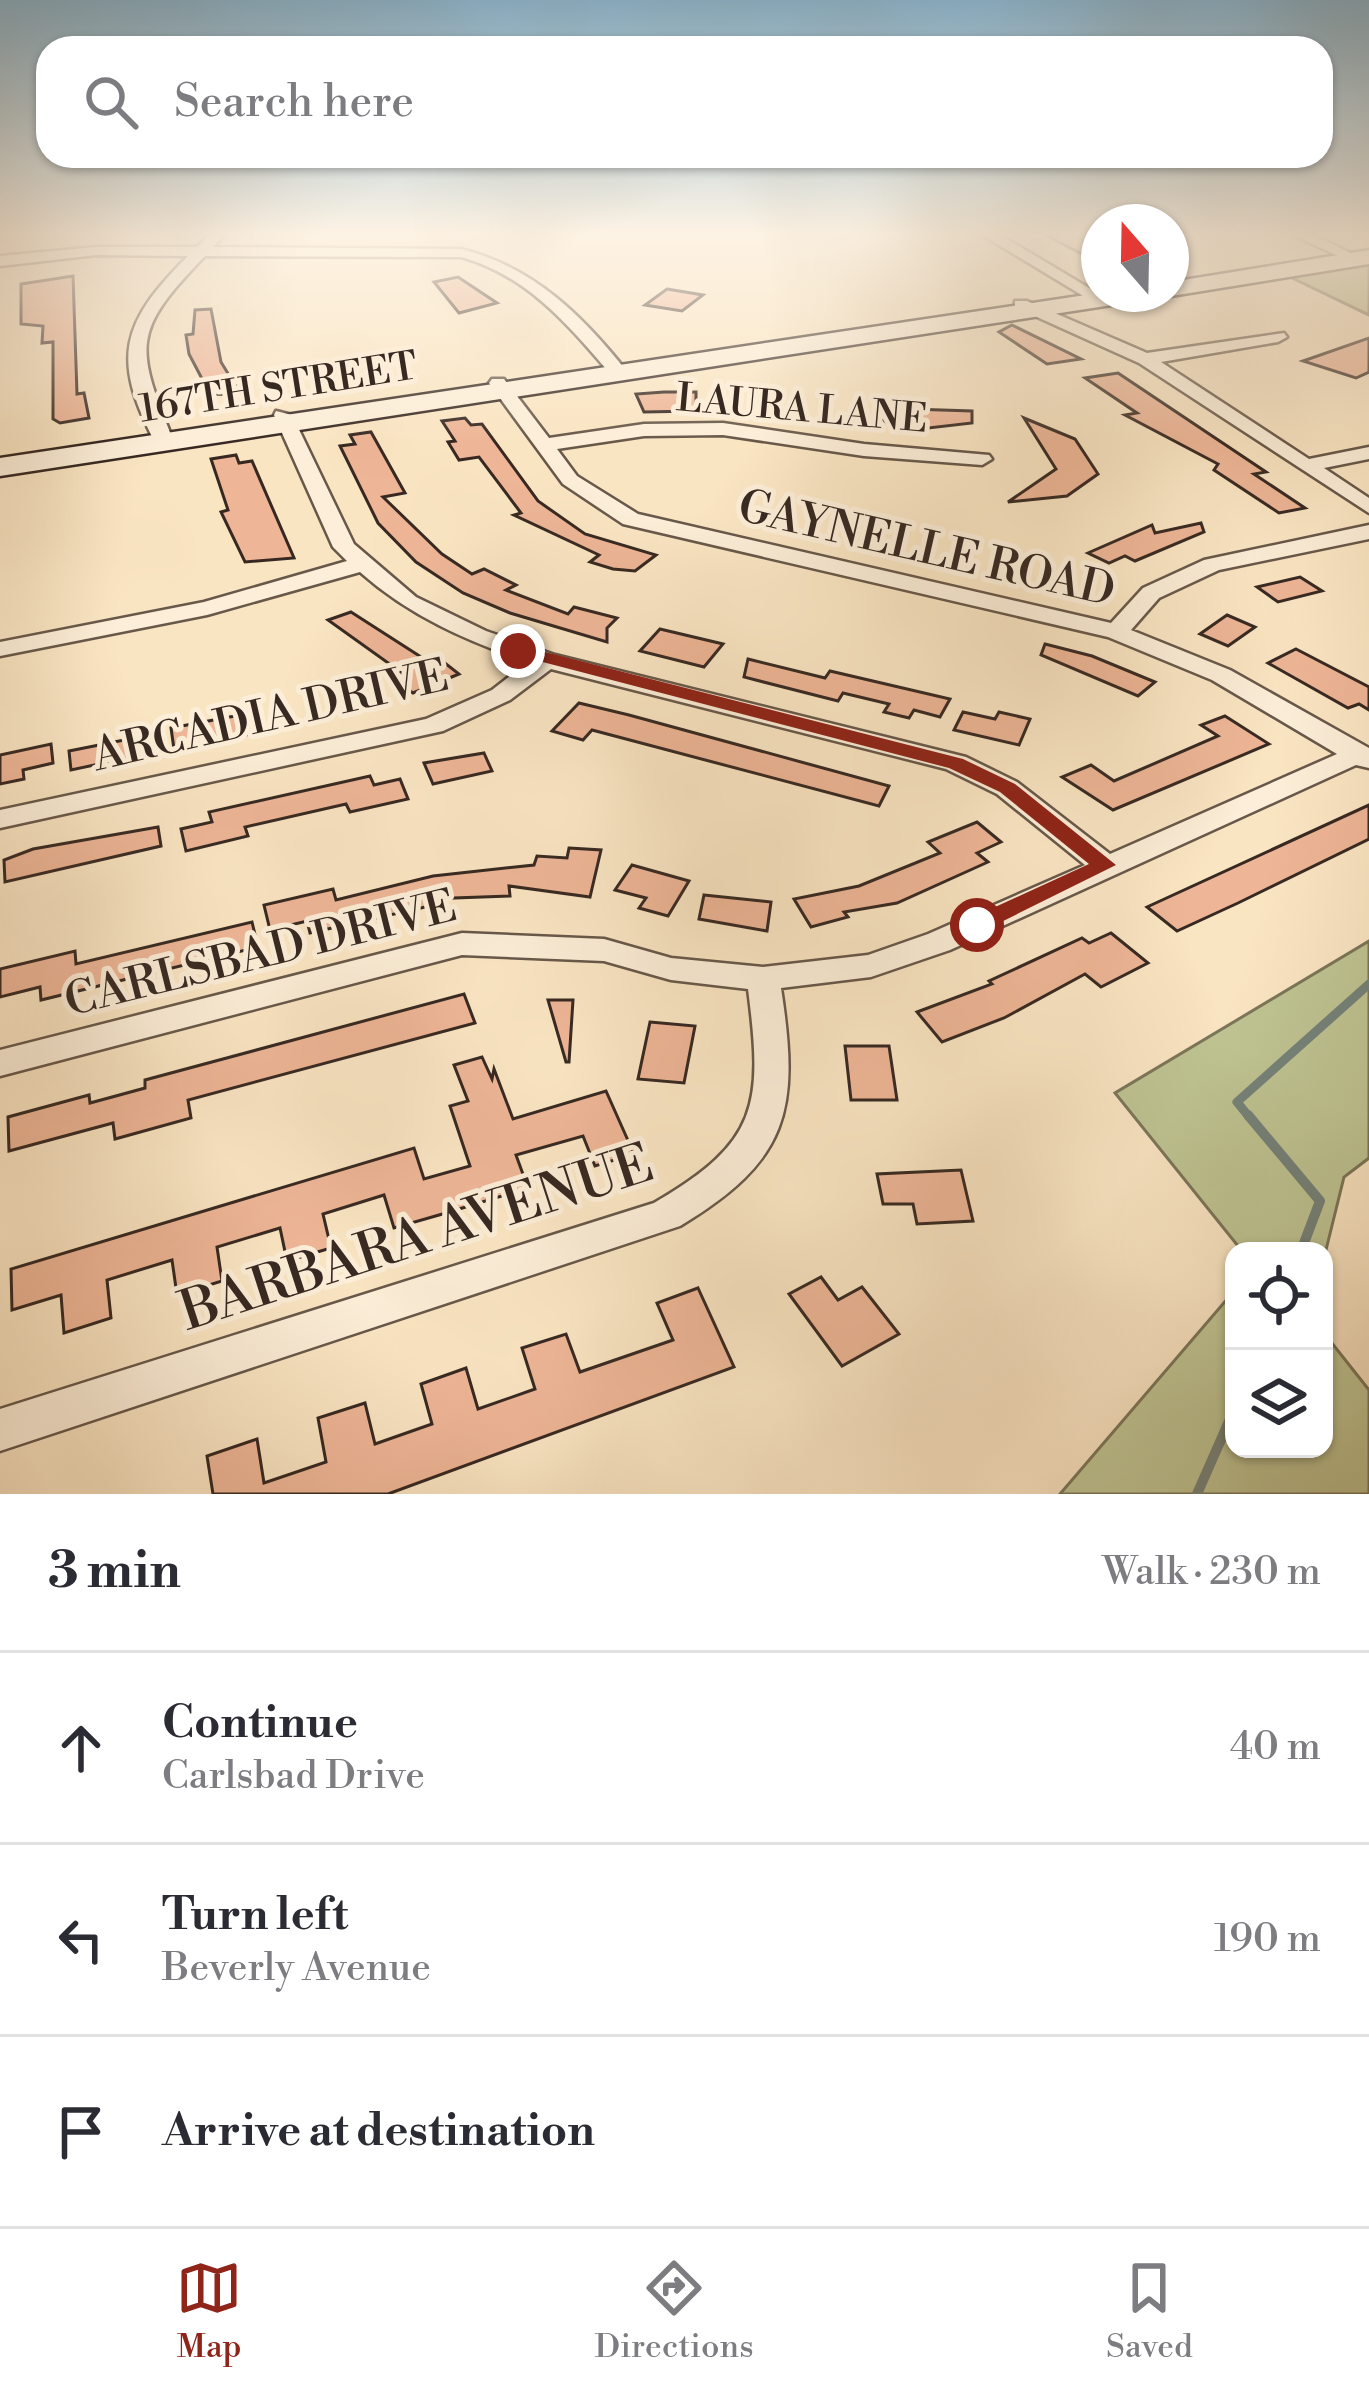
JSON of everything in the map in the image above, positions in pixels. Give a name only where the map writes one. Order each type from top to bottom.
[{"type":"main road","name":"167TH STREET","points":[[0,458],[162,438],[1055,303]]},
{"type":"main road","name":"167TH STREET","points":[[0,467],[162,438]]},
{"type":"street","points":[[149,303],[135,341],[133,362],[162,438]]},
{"type":"street","points":[[554,303],[617,370]]},
{"type":"street","points":[[1026,308],[1144,359],[1369,507]]},
{"type":"street","points":[[1144,359],[1278,337]]},
{"type":"street","name":"GAYNELLE ROAD","points":[[500,387],[581,490],[648,525],[1116,632],[1221,675],[1364,758]]},
{"type":"street","points":[[284,420],[332,530],[361,565],[408,602],[477,636],[546,660],[956,764],[1007,788],[1105,865]]},
{"type":"street","name":"LAURA LANE","points":[[545,446],[644,430],[723,429],[864,450],[982,459]]},
{"type":"street","points":[[1308,465],[1369,453]]},
{"type":"street","points":[[1116,632],[1151,593],[1212,565],[1369,532]]},
{"type":"street","points":[[0,649],[207,608],[361,565]]},
{"type":"street","name":"ARCADIA DRIVE","points":[[0,819],[434,724],[502,695],[546,660]]},
{"type":"street","name":"CARLSBAD DRIVE","points":[[0,1063],[462,944],[604,950],[671,969],[764,980],[854,969],[906,955],[1105,865],[1364,758]]},
{"type":"street","name":"BARBARA AVENUE","points":[[0,1430],[666,1215],[698,1199],[724,1180],[767,1123],[775,1094],[764,980]]},
{"type":"green space","points":[[1344,303],[1369,303],[1369,315]]},
{"type":"green space","points":[[1369,941],[1369,1158],[1344,1177],[1328,1242],[1235,1242],[1115,1093]]},
{"type":"green space","points":[[1225,1302],[1225,1458],[1333,1458],[1333,1344],[1369,1390],[1369,1494],[1060,1494]]},
{"type":"building","points":[[21,303],[74,303],[77,394],[84,393],[89,418],[60,423],[53,419],[53,342],[42,343],[43,326],[21,324]]},
{"type":"building","points":[[451,303],[497,303],[459,313]]},
{"type":"building","points":[[648,303],[693,303],[682,311],[645,305]]},
{"type":"building","points":[[211,309],[221,362],[241,395],[210,394],[189,354],[186,335],[193,334],[195,310]]},
{"type":"building","points":[[1012,325],[1081,359],[1047,364],[999,332]]},
{"type":"building","points":[[1369,338],[1369,372],[1356,378],[1303,361]]},
{"type":"building","points":[[1118,373],[1266,472],[1254,474],[1305,508],[1279,513],[1214,470],[1218,464],[1125,415],[1137,413],[1085,378]]},
{"type":"building","points":[[696,392],[696,411],[644,412],[636,394]]},
{"type":"building","points":[[972,411],[972,423],[894,432],[878,413]]},
{"type":"building","points":[[465,418],[471,425],[482,424],[538,501],[585,534],[656,555],[635,571],[613,569],[590,562],[599,555],[514,515],[521,513],[479,457],[459,460],[448,442],[455,441],[442,421]]},
{"type":"building","points":[[1024,418],[1075,439],[1098,474],[1067,496],[1008,502],[1056,469]]},
{"type":"building","points":[[371,432],[405,493],[383,497],[442,554],[472,574],[484,569],[516,585],[506,590],[568,614],[574,607],[617,618],[607,628],[607,642],[510,613],[463,593],[416,562],[378,523],[340,446],[355,444],[350,435]]},
{"type":"building","points":[[236,455],[239,463],[252,461],[294,558],[245,562],[221,512],[228,510],[211,459]]},
{"type":"building","points":[[1201,523],[1204,532],[1135,561],[1125,556],[1109,563],[1088,553],[1152,525],[1155,533]]},
{"type":"building","points":[[1300,577],[1322,591],[1278,602],[1257,587]]},
{"type":"building","points":[[351,612],[432,664],[441,660],[459,674],[413,693],[395,680],[405,675],[328,620]]},
{"type":"building","points":[[1227,615],[1255,627],[1228,646],[1200,634]]},
{"type":"building","points":[[660,629],[723,644],[704,667],[640,651]]},
{"type":"building","points":[[1045,644],[1092,656],[1155,682],[1138,696],[1041,655]]},
{"type":"building","points":[[1296,649],[1369,687],[1369,710],[1359,704],[1348,708],[1268,663]]},
{"type":"building","points":[[748,659],[825,678],[830,671],[950,699],[940,717],[914,710],[909,718],[884,712],[889,704],[843,693],[838,701],[744,677]]},
{"type":"building","points":[[579,703],[889,786],[879,806],[592,730],[583,740],[552,731]]},
{"type":"building","points":[[963,712],[995,719],[999,712],[1030,719],[1019,745],[954,730]]},
{"type":"building","points":[[251,713],[256,733],[174,749],[171,728]]},
{"type":"building","points":[[1225,716],[1269,744],[1113,810],[1062,777],[1091,765],[1114,781],[1218,736],[1201,725]]},
{"type":"building","points":[[129,739],[132,757],[71,770],[69,751]]},
{"type":"building","points":[[51,744],[53,763],[23,770],[24,779],[0,784],[0,755]]},
{"type":"building","points":[[484,753],[492,771],[433,784],[424,763]]},
{"type":"building","points":[[370,776],[374,785],[400,779],[408,799],[350,812],[346,804],[245,827],[248,836],[186,851],[181,829],[212,822],[209,812]]},
{"type":"building","points":[[1369,805],[1369,839],[1238,903],[1177,931],[1147,907]]},
{"type":"building","points":[[977,822],[1001,842],[977,853],[988,862],[897,903],[844,912],[848,917],[811,927],[794,899],[859,886],[940,853],[928,842]]},
{"type":"building","points":[[158,827],[161,846],[5,882],[4,860],[33,849]]},
{"type":"building","points":[[569,848],[601,850],[590,897],[509,886],[510,896],[427,899],[430,906],[310,933],[307,921],[270,930],[264,905],[333,889],[336,900],[433,876],[534,865],[537,856],[567,858]]},
{"type":"building","points":[[632,865],[689,881],[668,916],[639,908],[646,898],[615,890]]},
{"type":"building","points":[[704,895],[771,902],[767,931],[699,919]]},
{"type":"building","points":[[252,922],[258,947],[41,1000],[40,987],[0,997],[0,969],[75,951],[76,964]]},
{"type":"building","points":[[1111,933],[1148,963],[1101,987],[1085,974],[1004,1018],[942,1042],[917,1012],[992,984],[989,981],[1082,938],[1089,943]]},
{"type":"building","points":[[464,994],[475,1023],[188,1100],[191,1118],[115,1139],[113,1123],[9,1151],[8,1117],[89,1095],[90,1103],[145,1088],[145,1080]]},
{"type":"building","points":[[548,1000],[573,1000],[569,1062],[566,1062]]},
{"type":"building","points":[[650,1022],[695,1026],[684,1083],[638,1079]]},
{"type":"building","points":[[845,1046],[889,1046],[897,1100],[851,1100]]},
{"type":"building","points":[[482,1057],[492,1079],[494,1069],[513,1119],[606,1091],[634,1154],[595,1166],[583,1136],[516,1155],[528,1188],[394,1228],[384,1195],[323,1214],[331,1248],[287,1261],[280,1228],[217,1247],[222,1281],[177,1295],[172,1260],[107,1280],[111,1318],[64,1333],[61,1295],[12,1310],[11,1269],[414,1148],[424,1179],[470,1166],[450,1106],[468,1101],[454,1065]]},
{"type":"building","points":[[961,1170],[973,1221],[917,1224],[913,1204],[883,1204],[877,1174]]},
{"type":"building","points":[[821,1277],[838,1300],[862,1287],[899,1334],[842,1366],[789,1294]]},
{"type":"building","points":[[698,1288],[734,1367],[388,1494],[213,1494],[207,1456],[257,1439],[264,1483],[326,1462],[318,1418],[365,1403],[375,1444],[432,1424],[421,1384],[466,1368],[478,1409],[535,1389],[522,1348],[566,1334],[580,1372],[673,1340],[657,1303]]},
{"type":"waterway","points":[[1250,1118],[1237,1102],[1369,984]]},
{"type":"waterway","points":[[1248,1115],[1320,1201],[1304,1242]]},
{"type":"waterway","points":[[1197,1494],[1225,1430]]},
{"type":"route","points":[[518,651],[956,764],[1007,788],[1105,865],[977,925]]}]
